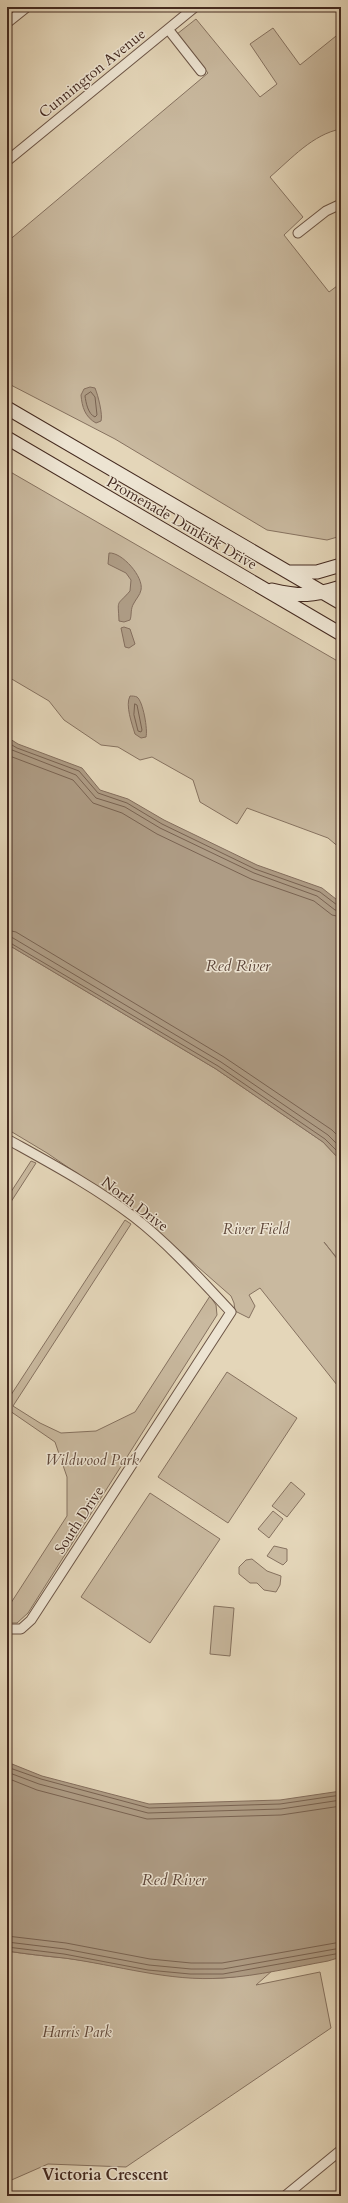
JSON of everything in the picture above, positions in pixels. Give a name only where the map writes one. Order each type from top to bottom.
[{"type":"main road","name":"Promenade Dunkirk Drive","points":[[7,408],[341,603]]},
{"type":"main road","name":"Promenade Dunkirk Drive","points":[[7,438],[341,634]]},
{"type":"main road","points":[[287,572],[317,572],[341,565]]},
{"type":"main road","points":[[261,588],[298,596],[324,592],[341,587]]},
{"type":"street","points":[[7,24],[27,7]]},
{"type":"street","name":"Cunnington Avenue","points":[[7,161],[195,7]]},
{"type":"street","points":[[168,29],[201,71]]},
{"type":"street","points":[[298,233],[326,211],[341,204]]},
{"type":"street","name":"North Drive","points":[[7,1139],[86,1185],[133,1216],[176,1252],[231,1312]]},
{"type":"street","name":"South Drive","points":[[7,1629],[21,1629],[31,1620],[231,1312]]},
{"type":"street","points":[[285,2196],[341,2150]]},
{"type":"green space","points":[[196,19],[260,97],[277,84],[250,44],[273,28],[300,65],[341,32],[341,129],[321,136],[303,148],[270,177],[303,217],[284,235],[329,292],[341,283],[341,536],[327,540],[267,530],[115,439],[7,383],[7,242],[208,73],[177,34]]},
{"type":"green space","points":[[7,470],[341,663],[341,849],[328,838],[247,808],[237,824],[200,802],[193,780],[152,757],[140,760],[118,747],[101,745],[64,720],[49,701],[10,678],[7,678]]},
{"type":"green space","name":"River Field","points":[[7,944],[216,1069],[323,1142],[341,1161],[341,1263],[324,1242],[341,1264],[341,1390],[260,1288],[249,1295],[255,1306],[249,1318],[235,1311],[231,1296],[141,1217],[47,1153],[7,1129]]},
{"type":"green space","points":[[31,1161],[36,1163],[7,1208],[7,1198]]},
{"type":"green space","name":"Wildwood Park","points":[[125,1220],[131,1224],[13,1406],[40,1423],[61,1433],[96,1431],[135,1412],[210,1296],[216,1305],[217,1315],[28,1613],[17,1623],[7,1623],[7,1609],[67,1516],[67,1477],[55,1442],[10,1411],[7,1415],[7,1401]]},
{"type":"green space","points":[[227,1372],[297,1418],[228,1523],[158,1477]]},
{"type":"green space","points":[[291,1482],[305,1494],[287,1517],[272,1506]]},
{"type":"green space","points":[[150,1493],[220,1539],[150,1643],[81,1597]]},
{"type":"green space","points":[[273,1511],[283,1519],[269,1538],[258,1529]]},
{"type":"green space","points":[[274,1546],[287,1549],[287,1561],[283,1565],[267,1556]]},
{"type":"green space","points":[[252,1559],[267,1571],[281,1576],[280,1585],[276,1592],[264,1590],[257,1583],[250,1583],[239,1574],[239,1567],[246,1560]]},
{"type":"green space","points":[[214,1606],[234,1608],[230,1656],[210,1654]]},
{"type":"green space","name":"Harris Park","points":[[7,1951],[65,1958],[181,1977],[222,1978],[273,1970],[256,1985],[320,1972],[331,2028],[126,2167],[48,2164],[7,2182]]},
{"type":"water","points":[[90,387],[95,388],[101,410],[101,421],[96,423],[87,415],[83,408],[81,399],[84,389]]},
{"type":"water","points":[[109,553],[120,557],[131,566],[136,572],[141,585],[139,595],[132,607],[130,620],[124,622],[119,621],[118,606],[120,601],[130,591],[131,580],[126,573],[108,564]]},
{"type":"water","points":[[124,627],[130,629],[135,644],[129,648],[125,647],[121,628]]},
{"type":"water","points":[[130,696],[137,697],[141,704],[146,722],[146,737],[141,738],[135,734],[128,704]]},
{"type":"water","name":"Red River","points":[[7,737],[18,744],[82,768],[100,790],[128,799],[164,820],[257,865],[322,888],[341,903],[341,1161],[323,1142],[216,1069],[7,944]]},
{"type":"water","name":"Red River","points":[[7,1762],[42,1776],[149,1804],[280,1800],[341,1791],[341,1957],[328,1961],[263,1973],[236,1977],[203,1979],[183,1978],[84,1961],[7,1951]]},
{"type":"district","name":"Victoria Crescent","points":[[105,2174]]}]
